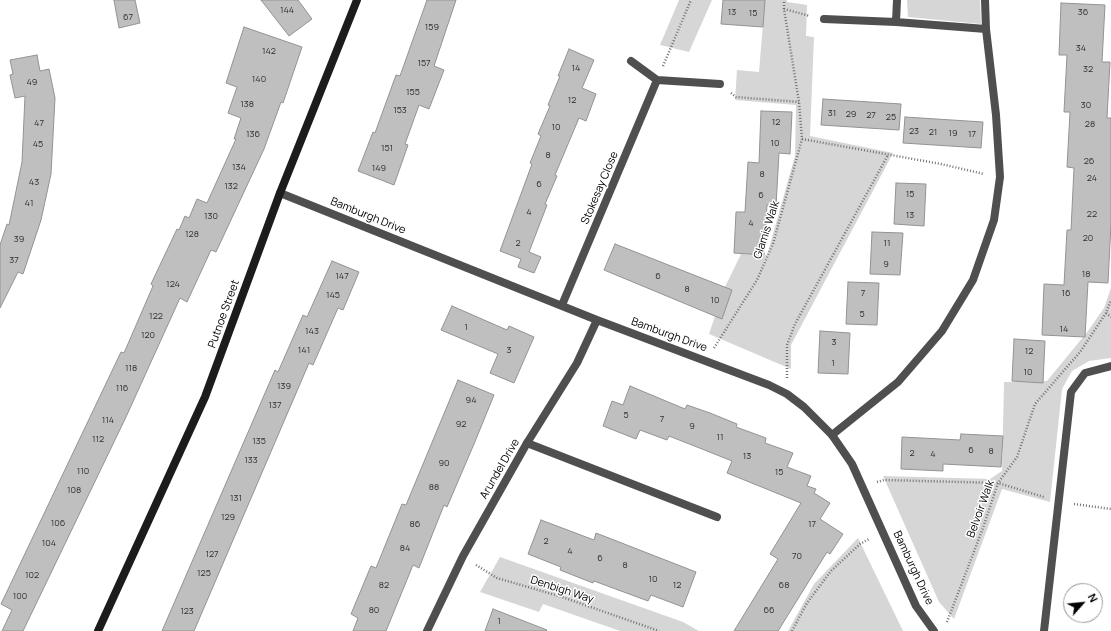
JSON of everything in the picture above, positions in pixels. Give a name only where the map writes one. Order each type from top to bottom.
[{"type":"street","name":"Putnoe Street","points":[[98,631],[205,397],[280,193],[357,0]]},
{"type":"street","points":[[896,22],[897,0]]},
{"type":"street","points":[[832,435],[898,382],[942,331],[973,280],[994,220],[1000,177],[996,115],[986,29],[985,0]]},
{"type":"street","points":[[824,19],[896,22],[986,29]]},
{"type":"street","points":[[631,61],[657,80],[720,84]]},
{"type":"street","name":"Stokesay Close","points":[[562,305],[657,80]]},
{"type":"street","name":"Bamburgh Drive","points":[[280,193],[597,320],[706,360],[787,394],[804,407],[832,435],[852,464],[884,531],[916,606],[934,631]]},
{"type":"street","name":"Arundel Drive","points":[[427,631],[463,556],[528,443],[577,362],[597,320]]},
{"type":"street","points":[[1044,631],[1060,502],[1071,392],[1085,373],[1111,366]]},
{"type":"street","points":[[528,443],[717,517]]},
{"type":"path","points":[[657,80],[691,0]]},
{"type":"path","name":"Glamis Walk","points":[[706,360],[757,280],[770,252],[802,139],[799,102],[784,9],[784,0]]},
{"type":"path","points":[[784,9],[824,19]]},
{"type":"path","points":[[720,84],[736,97],[799,102]]},
{"type":"path","points":[[802,139],[941,164],[1000,177]]},
{"type":"path","points":[[787,394],[787,345],[795,324],[888,155]]},
{"type":"path","name":"Belvoir Walk","points":[[947,624],[983,528],[998,483],[1017,457],[1035,404],[1080,352],[1106,313],[1111,300]]},
{"type":"path","points":[[1106,313],[1111,317]]},
{"type":"path","points":[[862,486],[884,480],[998,483],[1060,502],[1111,509]]},
{"type":"path","points":[[792,631],[806,603],[830,571],[860,544],[884,531]]},
{"type":"path","name":"Denbigh Way","points":[[463,556],[497,578],[562,597],[659,631]]},
{"type":"shaded area","points":[[679,0],[712,0],[689,52],[660,45]]},
{"type":"shaded area","points":[[765,0],[787,0],[787,2],[807,5],[806,36],[814,37],[810,136],[893,153],[791,345],[791,369],[709,334],[724,289],[741,254],[767,255],[795,156],[796,105],[735,100],[737,70],[759,72]]},
{"type":"shaded area","points":[[907,0],[980,0],[981,24],[908,17]]},
{"type":"shaded area","points":[[1111,288],[1111,358],[1089,361],[1072,371],[1062,389],[1050,502],[1002,489],[954,619],[939,602],[883,476],[990,479],[1002,471],[1004,382],[1047,381],[1088,331],[1104,308]]},
{"type":"shaded area","points":[[858,538],[903,631],[788,631],[814,584]]},
{"type":"shaded area","points":[[500,557],[683,622],[699,631],[620,631],[543,604],[539,612],[480,592]]},
{"type":"building","points":[[114,0],[135,0],[140,23],[119,28]]},
{"type":"building","points":[[261,0],[298,0],[312,19],[289,36]]},
{"type":"building","points":[[427,0],[456,0],[434,66],[444,70],[429,109],[419,105],[405,144],[408,145],[394,185],[358,171],[373,132],[375,133],[396,75],[400,76]]},
{"type":"building","points":[[723,0],[765,0],[763,27],[721,24]]},
{"type":"building","points":[[1061,3],[1105,5],[1102,62],[1110,62],[1107,118],[1111,118],[1111,223],[1108,283],[1088,282],[1085,337],[1042,335],[1044,284],[1064,285],[1067,230],[1071,230],[1074,168],[1067,167],[1070,112],[1064,112],[1067,55],[1059,55]]},
{"type":"building","points":[[244,27],[302,47],[283,103],[281,102],[264,149],[216,252],[211,250],[187,302],[180,298],[126,417],[23,631],[2,631],[12,610],[1,604],[121,352],[124,353],[153,286],[151,284],[177,229],[179,230],[185,216],[189,218],[197,199],[207,203],[236,139],[234,139],[241,118],[228,113],[237,87],[226,83]]},
{"type":"building","points":[[569,49],[594,60],[582,88],[596,94],[586,121],[579,118],[555,175],[557,176],[545,204],[547,205],[529,252],[541,257],[534,273],[518,267],[521,259],[500,251],[532,164],[530,163],[541,136],[538,134],[550,106],[548,105]]},
{"type":"building","points":[[37,55],[40,71],[49,69],[55,98],[51,174],[41,220],[23,274],[18,272],[0,308],[0,245],[7,224],[9,225],[22,162],[25,96],[15,98],[10,75],[13,74],[10,60]]},
{"type":"building","points":[[823,99],[901,104],[899,130],[821,125]]},
{"type":"building","points":[[761,111],[792,112],[790,154],[779,153],[776,206],[767,205],[764,255],[734,253],[736,212],[745,212],[748,162],[759,163]]},
{"type":"building","points":[[905,117],[983,122],[981,148],[903,143]]},
{"type":"building","points":[[896,183],[926,184],[924,226],[894,224]]},
{"type":"building","points":[[872,232],[903,233],[900,275],[870,274]]},
{"type":"building","points":[[615,244],[732,290],[722,319],[604,270]]},
{"type":"building","points":[[332,261],[359,272],[343,310],[338,308],[313,365],[309,363],[194,631],[162,631],[275,370],[278,372],[303,315],[307,317]]},
{"type":"building","points":[[848,282],[879,283],[877,325],[846,324]]},
{"type":"building","points":[[452,306],[507,330],[509,326],[534,337],[514,383],[490,373],[498,354],[441,330]]},
{"type":"building","points":[[820,331],[850,333],[848,374],[818,373]]},
{"type":"building","points":[[1014,339],[1045,341],[1043,383],[1012,381]]},
{"type":"building","points":[[458,380],[494,395],[474,444],[447,507],[444,505],[419,568],[413,565],[386,631],[353,631],[358,618],[351,614],[371,566],[376,568],[402,504],[406,505]]},
{"type":"building","points":[[630,386],[685,409],[687,405],[737,424],[736,427],[766,438],[765,443],[793,453],[787,467],[811,476],[807,486],[816,489],[814,493],[830,503],[820,519],[843,534],[830,554],[827,552],[778,631],[734,631],[778,559],[770,554],[801,503],[727,473],[732,461],[669,436],[667,440],[640,430],[636,439],[603,426],[612,401],[623,405]]},
{"type":"building","points":[[961,434],[1003,436],[1001,467],[943,464],[943,471],[901,469],[902,437],[960,440]]},
{"type":"building","points":[[541,520],[594,540],[596,533],[696,572],[683,607],[651,595],[648,601],[594,581],[593,583],[560,570],[561,567],[528,554]]},
{"type":"building","points":[[493,609],[547,630],[485,631]]}]
